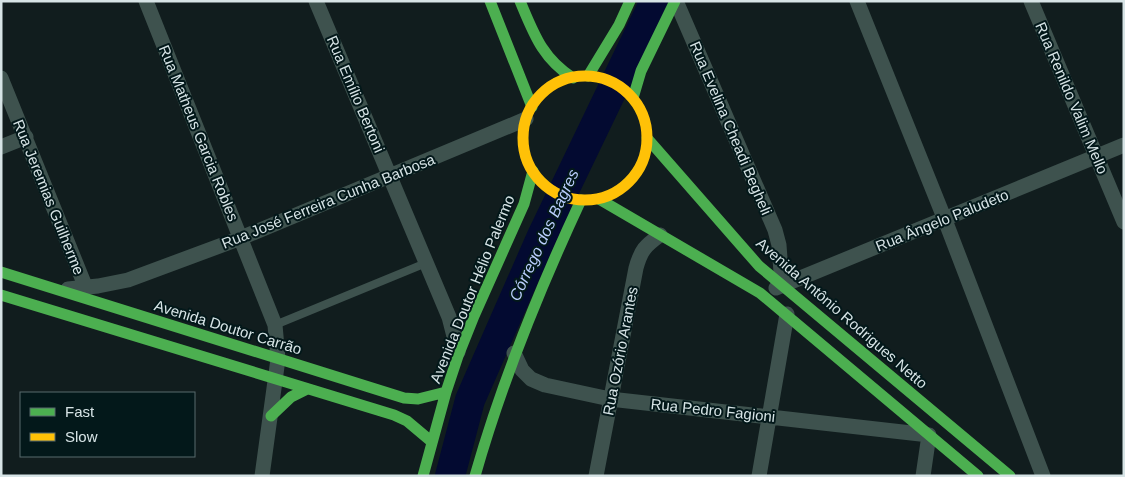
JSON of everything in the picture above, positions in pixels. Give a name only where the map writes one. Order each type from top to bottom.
[{"type":"street","name":"Rua Matheus Garcia Robles","points":[[146,1],[275,325],[278,359],[262,476]]},
{"type":"street","name":"Rua Emílio Bertoni","points":[[316,1],[449,317],[458,356]]},
{"type":"street","points":[[490,1],[529,113]]},
{"type":"street","points":[[520,1],[537,41],[548,59],[558,69],[572,78]]},
{"type":"street","points":[[588,76],[630,1]]},
{"type":"street","points":[[632,98],[641,71],[676,1]]},
{"type":"street","name":"Rua Evelina Cheadi Begheli","points":[[676,1],[775,230],[779,244],[782,286]]},
{"type":"street","points":[[857,1],[945,220],[1043,476]]},
{"type":"street","name":"Rua Renildo Valim Mello","points":[[1031,1],[1124,222]]},
{"type":"street","points":[[588,76],[600,78],[622,88],[640,110],[645,123],[647,138],[645,154],[638,170],[628,183],[615,193],[599,199],[577,200],[560,195],[548,188],[533,171],[524,151],[524,130],[529,113],[543,93],[558,83],[572,78],[588,76]]},
{"type":"street","name":"Rua Jeremias Guilherme","points":[[1,78],[86,288]]},
{"type":"street","name":"Rua José Ferreira Cunha Barbosa","points":[[58,290],[86,288],[128,280],[241,238],[390,176],[529,113]]},
{"type":"street","points":[[1,147],[26,137]]},
{"type":"street","name":"Avenida Antônio Rodrigues Netto","points":[[647,138],[759,266],[1010,476]]},
{"type":"street","name":"Rua Ângelo Paludeto","points":[[760,293],[782,286],[945,220],[1124,145]]},
{"type":"street","name":"Avenida Doutor Hélio Palermo","points":[[423,476],[458,356],[524,204],[533,171]]},
{"type":"street","points":[[599,199],[760,293],[978,476]]},
{"type":"street","points":[[474,476],[496,403],[514,353],[577,200]]},
{"type":"street","name":"Rua Ozório Arantes","points":[[596,476],[640,253],[647,244],[660,235]]},
{"type":"street","name":"Avenida Doutor Carrão","points":[[1,272],[404,398],[418,399],[446,392]]},
{"type":"street","points":[[126,311],[119,299],[119,291],[128,280]]},
{"type":"street","points":[[1,295],[394,414],[407,421],[432,442]]},
{"type":"street","points":[[759,476],[787,314]]},
{"type":"street","name":"Rua Pedro Fagioni","points":[[514,353],[522,370],[532,379],[545,386],[610,398],[929,435]]},
{"type":"street","points":[[271,416],[291,397],[307,388]]},
{"type":"street","points":[[923,476],[929,435]]},
{"type":"lane","points":[[275,325],[426,263]]},
{"type":"waterway","name":"Córrego dos Bagres","points":[[450,476],[470,400],[542,236],[655,1]]},
{"type":"traffic: fast","points":[[490,1],[532,107]]},
{"type":"traffic: fast","points":[[520,1],[535,35],[546,54],[573,78]]},
{"type":"traffic: fast","points":[[588,76],[619,25],[630,1]]},
{"type":"traffic: fast","points":[[633,98],[641,71],[675,1]]},
{"type":"traffic: fast","points":[[647,138],[759,266],[1010,476]]},
{"type":"traffic: fast","points":[[423,476],[458,356],[524,204],[533,171]]},
{"type":"traffic: fast","points":[[599,199],[760,293],[978,476]]},
{"type":"traffic: fast","points":[[475,476],[497,405],[522,336],[581,200]]},
{"type":"traffic: fast","points":[[1,272],[404,398],[418,399],[446,392]]},
{"type":"traffic: fast","points":[[1,295],[394,415],[407,421],[432,442]]},
{"type":"traffic: fast","points":[[271,416],[291,397],[307,389]]},
{"type":"traffic: slow","points":[[585,76],[609,81],[629,94],[642,114],[647,138],[642,162],[629,182],[609,195],[585,200],[561,195],[541,182],[528,162],[523,138],[528,114],[541,94],[561,81],[585,76]]}]
